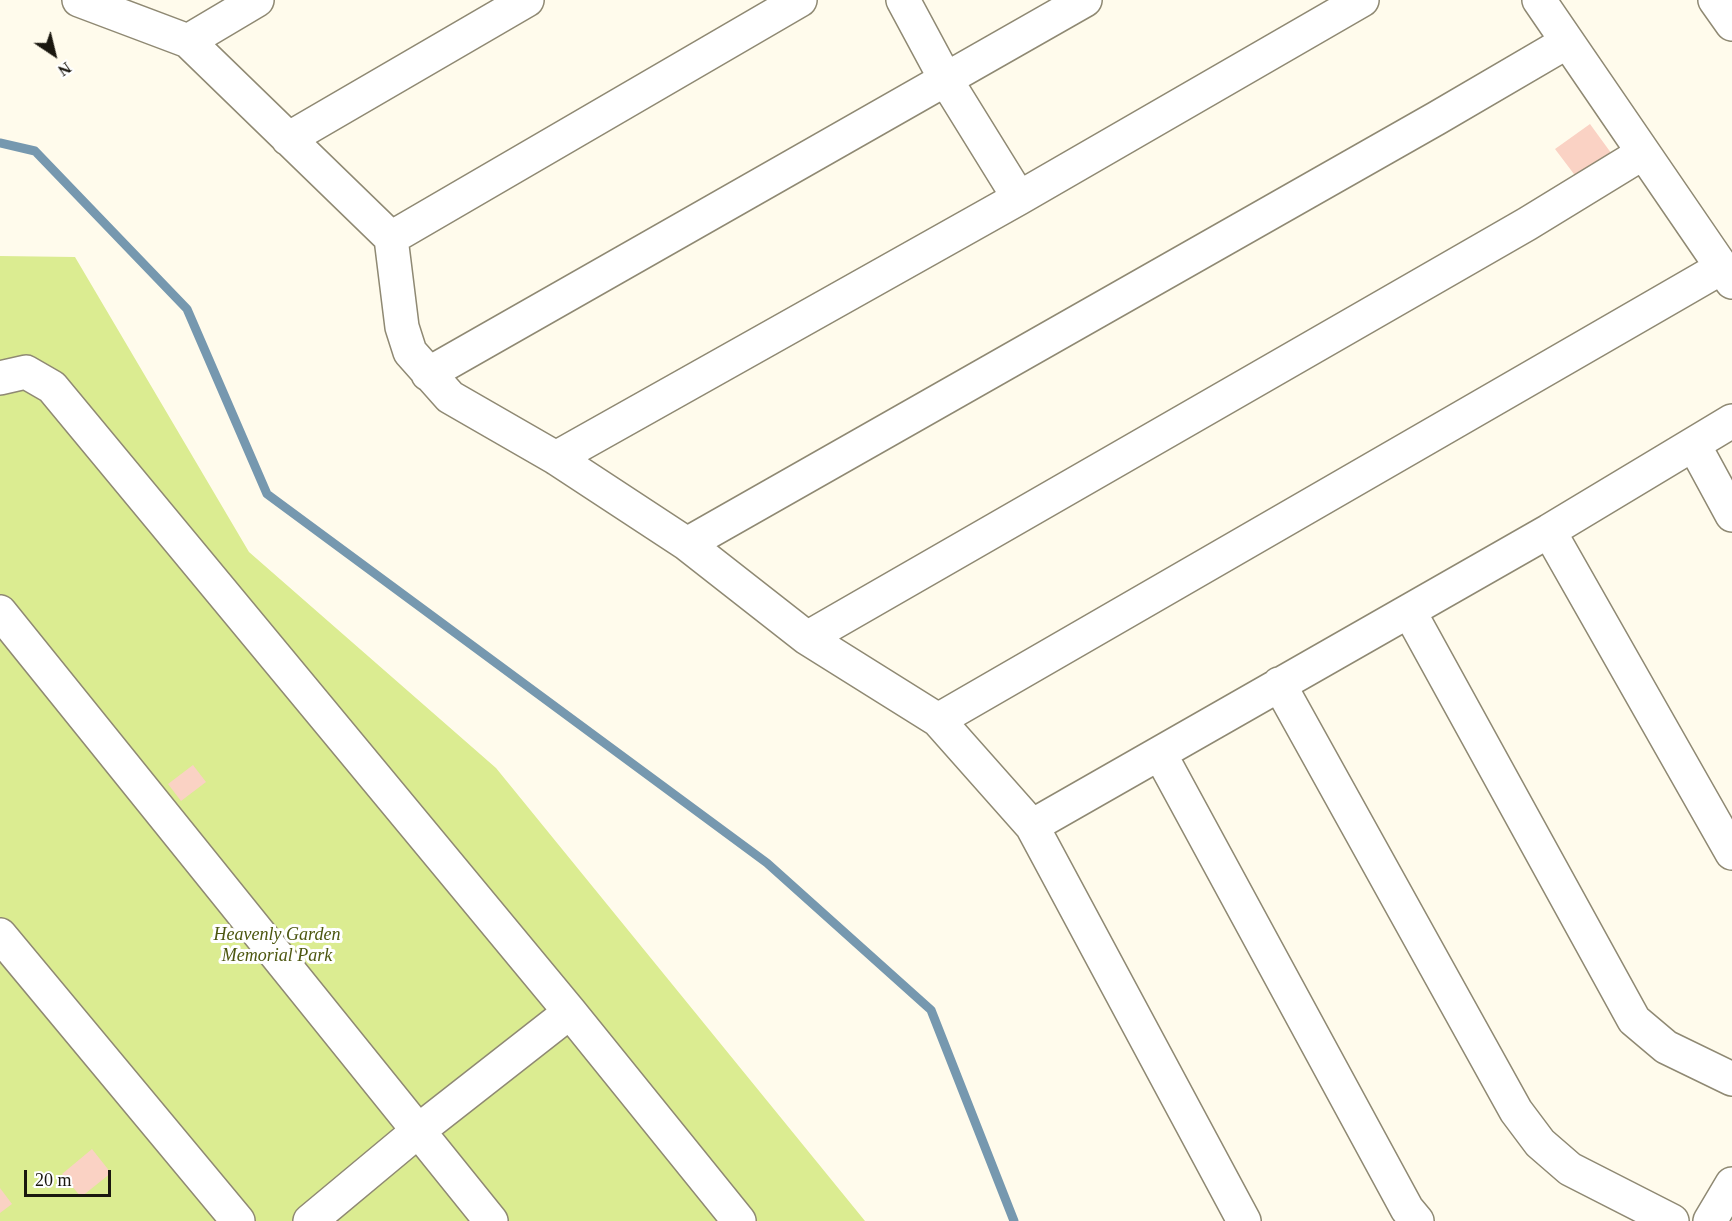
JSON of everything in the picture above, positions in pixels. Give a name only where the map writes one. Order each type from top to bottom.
[{"type":"street","points":[[79,0],[188,41],[391,238],[402,327],[410,352],[450,397],[556,458],[687,544],[807,638],[938,720],[1032,826],[1244,1221]]},
{"type":"street","points":[[188,41],[256,0]]},
{"type":"street","points":[[288,139],[527,0]]},
{"type":"street","points":[[391,238],[800,0]]},
{"type":"street","points":[[903,0],[946,80],[1019,198]]},
{"type":"street","points":[[428,374],[1085,0]]},
{"type":"street","points":[[556,458],[1019,198],[1362,0]]},
{"type":"street","points":[[938,720],[1726,275],[1539,0]]},
{"type":"street","points":[[1715,0],[1732,24]]},
{"type":"street","points":[[687,544],[1568,42]]},
{"type":"street","points":[[807,638],[1517,230],[1643,153]]},
{"type":"street","points":[[0,378],[26,372],[52,387],[570,1012],[739,1221]]},
{"type":"street","points":[[1032,826],[1549,531],[1732,421]]},
{"type":"street","points":[[1694,445],[1732,515]]},
{"type":"street","points":[[1549,531],[1732,852]]},
{"type":"street","points":[[1409,611],[1634,1020],[1666,1047],[1732,1079]]},
{"type":"street","points":[[0,612],[491,1221]]},
{"type":"street","points":[[1279,684],[1516,1111],[1540,1143],[1570,1169],[1672,1221]]},
{"type":"street","points":[[1160,754],[1407,1209],[1417,1221]]},
{"type":"street","points":[[0,935],[238,1221]]},
{"type":"street","points":[[310,1221],[418,1131],[570,1012]]},
{"type":"street","points":[[1710,1221],[1732,1184]]},
{"type":"green space","name":"Heavenly Garden Memorial Park","points":[[0,256],[75,257],[249,552],[496,768],[865,1221],[0,1221]]},
{"type":"building","points":[[1590,124],[1614,157],[1580,182],[1555,149]]},
{"type":"building","points":[[193,765],[206,782],[181,801],[168,784]]},
{"type":"building","points":[[92,1149],[111,1173],[81,1197],[62,1174]]},
{"type":"building","points":[[0,1188],[12,1204],[0,1213]]},
{"type":"waterway","points":[[0,143],[35,151],[187,309],[267,494],[767,863],[931,1010],[1014,1221]]}]
